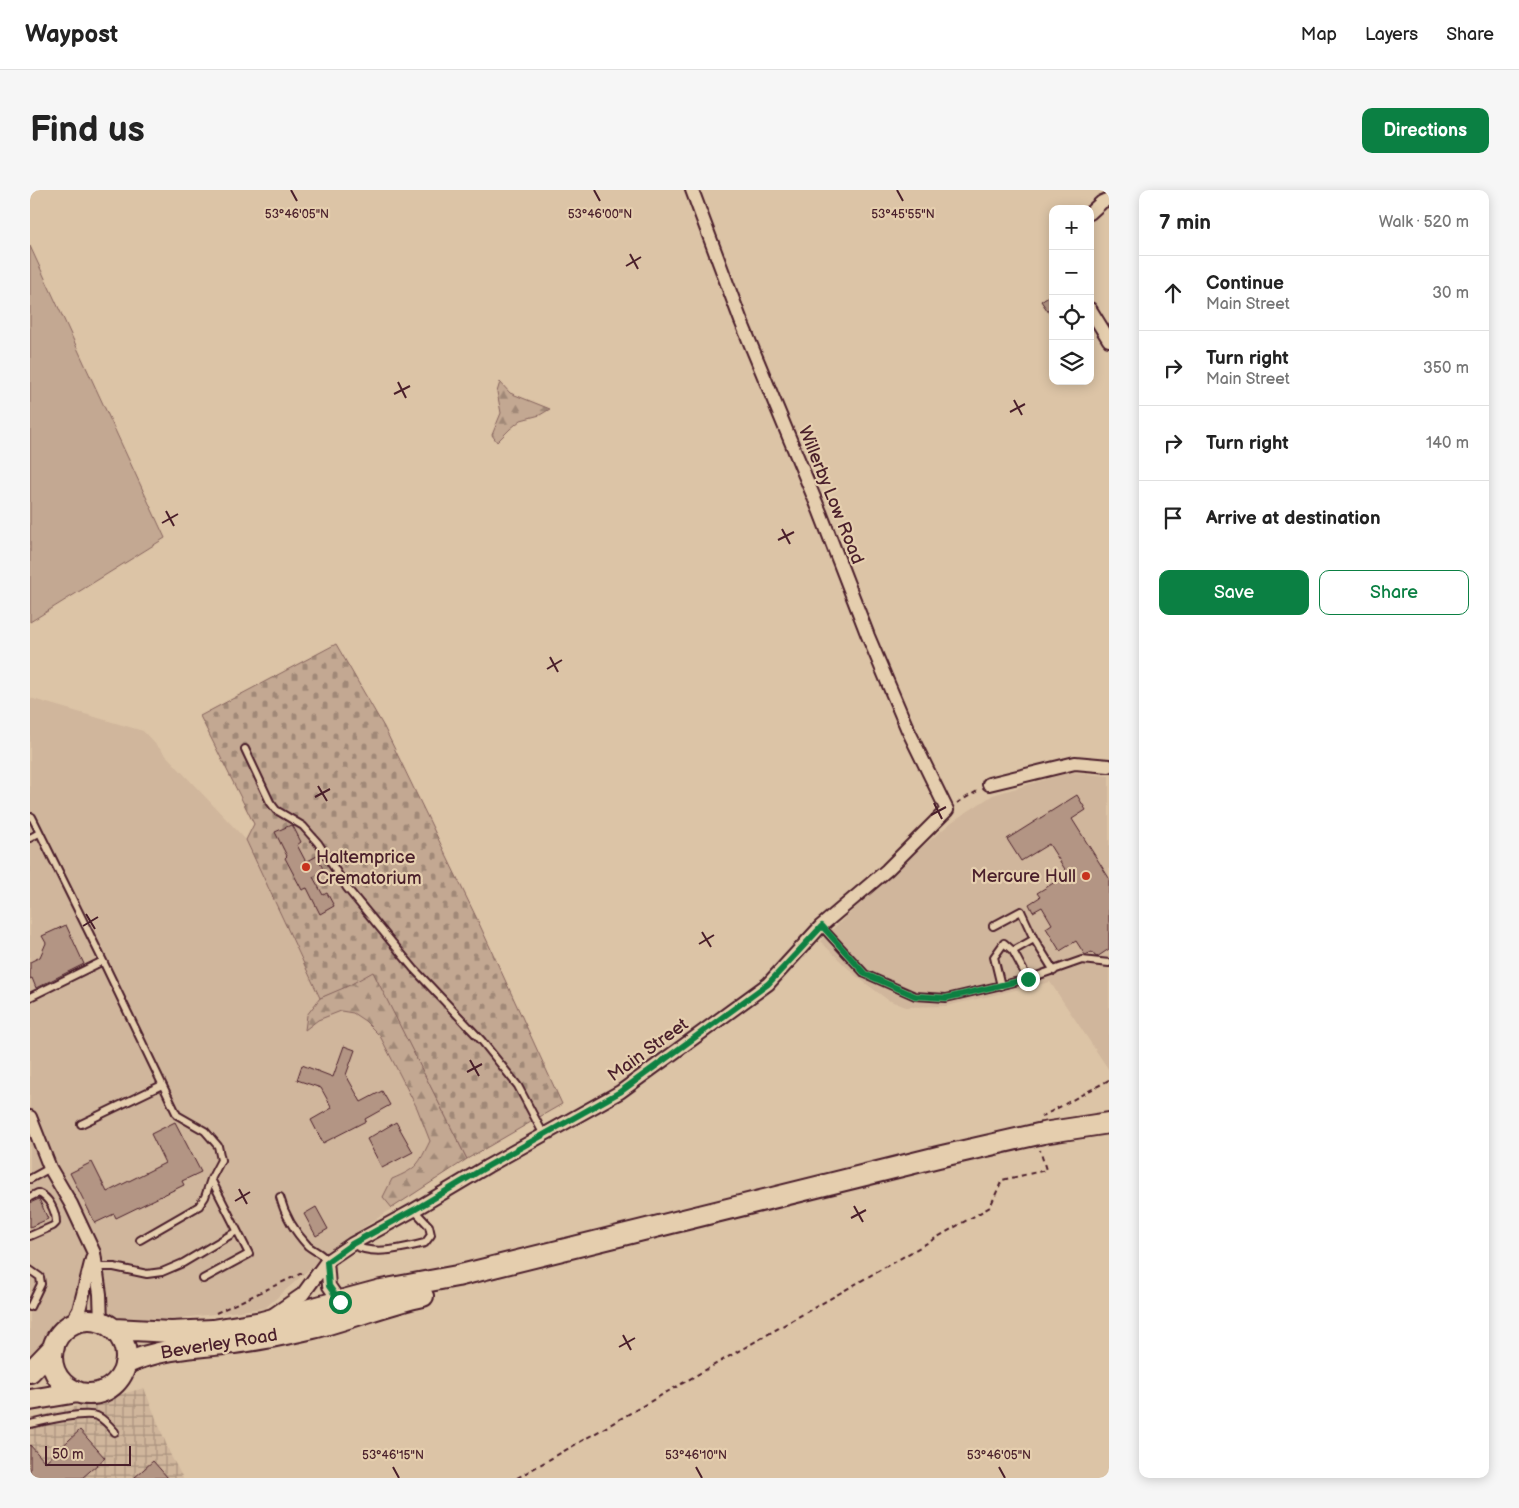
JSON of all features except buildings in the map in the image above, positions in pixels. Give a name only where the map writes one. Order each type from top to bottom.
[{"type":"highway","name":"Beverley Road","points":[[107,1325],[142,1332],[179,1332],[214,1330],[262,1322],[381,1290],[457,1276],[946,1155],[1043,1133],[1109,1123]]},
{"type":"highway","name":"Beverley Road","points":[[126,1364],[140,1357],[174,1349],[237,1342],[314,1328],[398,1301],[476,1284],[870,1185],[1039,1147],[1109,1136]]},
{"type":"highway","points":[[30,1400],[78,1392],[91,1394],[103,1391],[113,1385],[121,1376],[126,1364],[126,1351],[122,1339],[107,1325],[90,1320],[80,1321],[70,1325],[57,1338],[52,1358],[54,1369],[64,1383],[78,1392]]},
{"type":"highway","points":[[30,1372],[54,1347]]},
{"type":"street","name":"Willerby Low Road","points":[[692,190],[741,321],[820,512],[868,636],[907,728],[947,810]]},
{"type":"street","points":[[1094,210],[1109,199]]},
{"type":"street","points":[[1094,316],[1109,340]]},
{"type":"street","points":[[989,784],[1075,762],[1109,766]]},
{"type":"street","name":"Main Street","points":[[262,1322],[303,1294],[327,1262],[352,1244],[620,1092],[768,984],[822,926],[887,870],[947,810]]},
{"type":"street","points":[[30,1117],[50,1168],[71,1204],[94,1253],[107,1325]]},
{"type":"street","points":[[70,1325],[80,1310],[94,1253]]},
{"type":"street","points":[[327,1262],[329,1286],[340,1302]]},
{"type":"lane","points":[[245,749],[270,802],[276,810],[303,826],[318,843],[359,903],[414,969],[482,1042],[518,1086],[544,1135]]},
{"type":"lane","points":[[32,817],[177,1115],[205,1131],[218,1146],[221,1160],[211,1179],[205,1197],[199,1206],[140,1240]]},
{"type":"lane","points":[[30,838],[39,833]]},
{"type":"lane","points":[[993,926],[1021,911],[1034,938],[1054,971]]},
{"type":"lane","points":[[822,926],[865,974],[915,996],[946,998],[1028,979],[1082,960],[1109,963]]},
{"type":"lane","points":[[1013,951],[1034,938]]},
{"type":"lane","points":[[1001,986],[994,957],[1004,943],[1013,951],[1028,979]]},
{"type":"lane","points":[[30,997],[103,961]]},
{"type":"lane","points":[[81,1124],[162,1085]]},
{"type":"lane","points":[[30,1179],[50,1168]]},
{"type":"lane","points":[[203,1279],[249,1254],[211,1179]]},
{"type":"lane","points":[[30,1197],[38,1193],[47,1198],[56,1218],[56,1223],[52,1226],[30,1236]]},
{"type":"lane","points":[[280,1197],[293,1228],[310,1248],[325,1258],[327,1262]]},
{"type":"lane","points":[[352,1244],[361,1249],[387,1250],[424,1243],[431,1235],[428,1226],[414,1210]]},
{"type":"lane","points":[[96,1267],[114,1266],[147,1274],[162,1272],[183,1263],[238,1231]]},
{"type":"lane","points":[[30,1270],[40,1277],[41,1284],[30,1307]]},
{"type":"lane","points":[[30,1424],[83,1415],[96,1416],[105,1421],[115,1432]]},
{"type":"path","points":[[947,810],[989,784]]},
{"type":"path","points":[[1040,1117],[1109,1080]]},
{"type":"path","points":[[517,1478],[990,1207],[1002,1180],[1046,1170],[1039,1147]]},
{"type":"path","points":[[211,1315],[327,1262]]},
{"type":"shaded area","points":[[30,698],[143,731],[246,840],[320,998],[373,971],[467,1159],[337,1245],[265,1308],[139,1323],[92,1309],[57,1330],[30,1366]]},
{"type":"shaded area","points":[[1070,772],[1109,776],[1109,1070],[1050,982],[946,1006],[906,1007],[888,1000],[856,976],[820,941],[910,857],[953,821],[993,795]]},
{"type":"shaded area","points":[[144,1388],[171,1456],[183,1478],[30,1478],[30,1419]]},
{"type":"green space","points":[[30,246],[165,538],[30,622]]},
{"type":"green space","points":[[500,382],[510,393],[550,409],[540,415],[521,420],[497,442],[492,435],[501,413],[497,392]]},
{"type":"green space","points":[[336,644],[384,727],[477,919],[562,1104],[467,1159],[373,972],[346,987],[320,998],[246,840],[254,824],[200,716]]},
{"type":"green space","points":[[373,971],[467,1159],[392,1208],[383,1197],[392,1179],[407,1172],[416,1165],[423,1156],[430,1141],[417,1108],[380,1036],[365,1021],[353,1013],[341,1011],[318,1020],[305,1030],[307,1015],[320,998]]},
{"type":"place","name":"Haltemprice Crematorium","points":[[306,867]]},
{"type":"place","name":"Mercure Hull","points":[[1086,876]]},
{"type":"route","points":[[340,1302],[329,1286],[327,1262],[352,1244],[620,1092],[768,984],[822,926],[865,974],[915,996],[946,998],[1028,979]]}]
